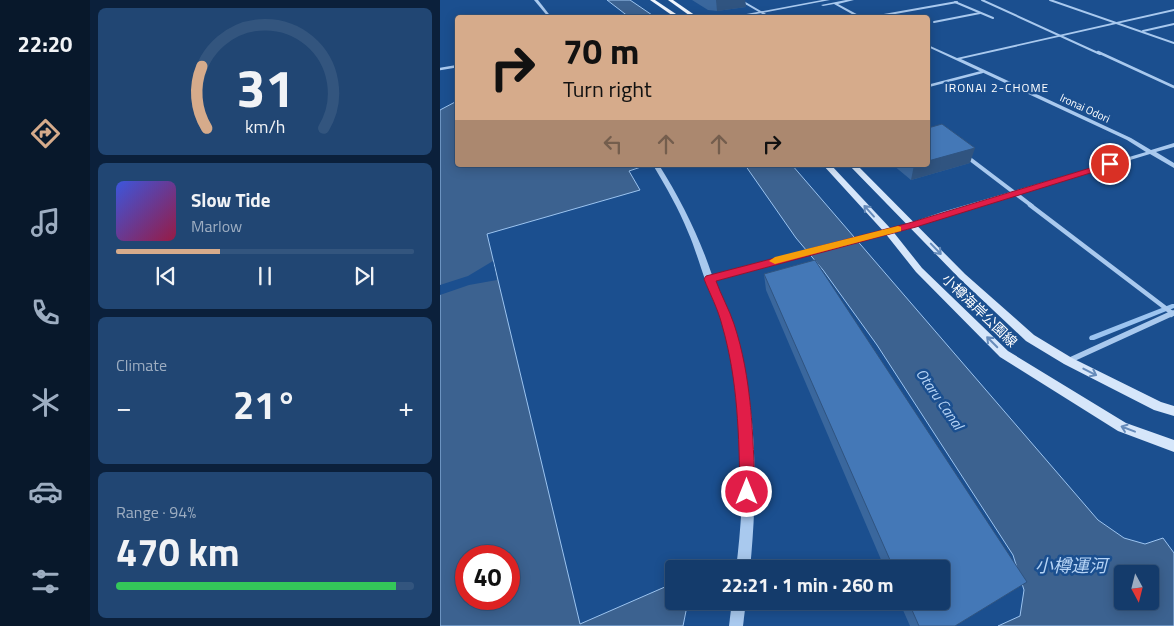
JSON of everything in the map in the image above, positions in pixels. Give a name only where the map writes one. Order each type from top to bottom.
[{"type":"main road","points":[[652,0],[675,15]]},
{"type":"main road","points":[[670,0],[692,15]]},
{"type":"main road","name":"小樽海岸公園線","points":[[829,167],[888,231],[920,270],[1004,354],[1122,428],[1174,446]]},
{"type":"main road","name":"小樽海岸公園線","points":[[855,167],[962,276],[1030,338],[1068,362],[1158,406],[1174,411]]},
{"type":"street","points":[[536,0],[548,15]]},
{"type":"street","points":[[740,0],[766,15],[852,0]]},
{"type":"street","points":[[743,15],[828,0],[859,15]]},
{"type":"street","points":[[950,0],[993,18]]},
{"type":"street","points":[[982,0],[1174,87]]},
{"type":"street","points":[[1050,0],[1174,43]]},
{"type":"street","points":[[882,15],[957,2]]},
{"type":"street","points":[[957,59],[1174,10]]},
{"type":"street","points":[[934,22],[980,13]]},
{"type":"street","points":[[1142,31],[1174,24]]},
{"type":"street","name":"Ironai Odori","points":[[930,47],[1129,140],[1174,166]]},
{"type":"street","points":[[440,69],[455,66]]},
{"type":"street","points":[[930,85],[982,72]]},
{"type":"street","points":[[709,279],[913,225],[1174,145]]},
{"type":"street","points":[[958,150],[1173,313],[1068,362]]},
{"type":"street","points":[[658,168],[685,213],[702,254],[709,279],[728,324],[739,371],[745,414],[748,475],[745,560]]},
{"type":"street","points":[[736,626],[738,610]]},
{"type":"water","points":[[607,0],[630,0],[652,15],[626,15]]},
{"type":"water","points":[[455,102],[455,167],[641,167],[629,171],[640,190],[487,234],[580,624],[665,587],[665,610],[686,610],[683,626],[440,626],[440,110]]},
{"type":"water","name":"小樽運河","points":[[746,167],[794,167],[1098,520],[1124,538],[1145,544],[1163,538],[1174,553],[1174,626],[998,626],[1020,616],[1024,590],[1013,555],[877,345],[823,270],[796,238]]},
{"type":"pier","points":[[493,261],[497,280],[469,285],[440,295],[440,285],[468,276]]},
{"type":"building","points":[[942,124],[975,148],[930,160],[930,127]]},
{"type":"building","points":[[815,260],[1027,582],[955,626],[919,626],[912,610],[950,610],[950,560],[890,560],[764,274]]},
{"type":"waterway","points":[[1092,338],[1174,306]]},
{"type":"slow traffic","points":[[775,261],[898,229]]},
{"type":"district","name":"IRONAI 2-CHOME","points":[[997,87]]},
{"type":"route","points":[[747,492],[745,414],[739,371],[728,324],[709,279],[913,225],[1110,164]]},
{"type":"water label","name":"Otaru Canal","points":[[940,399]]}]
